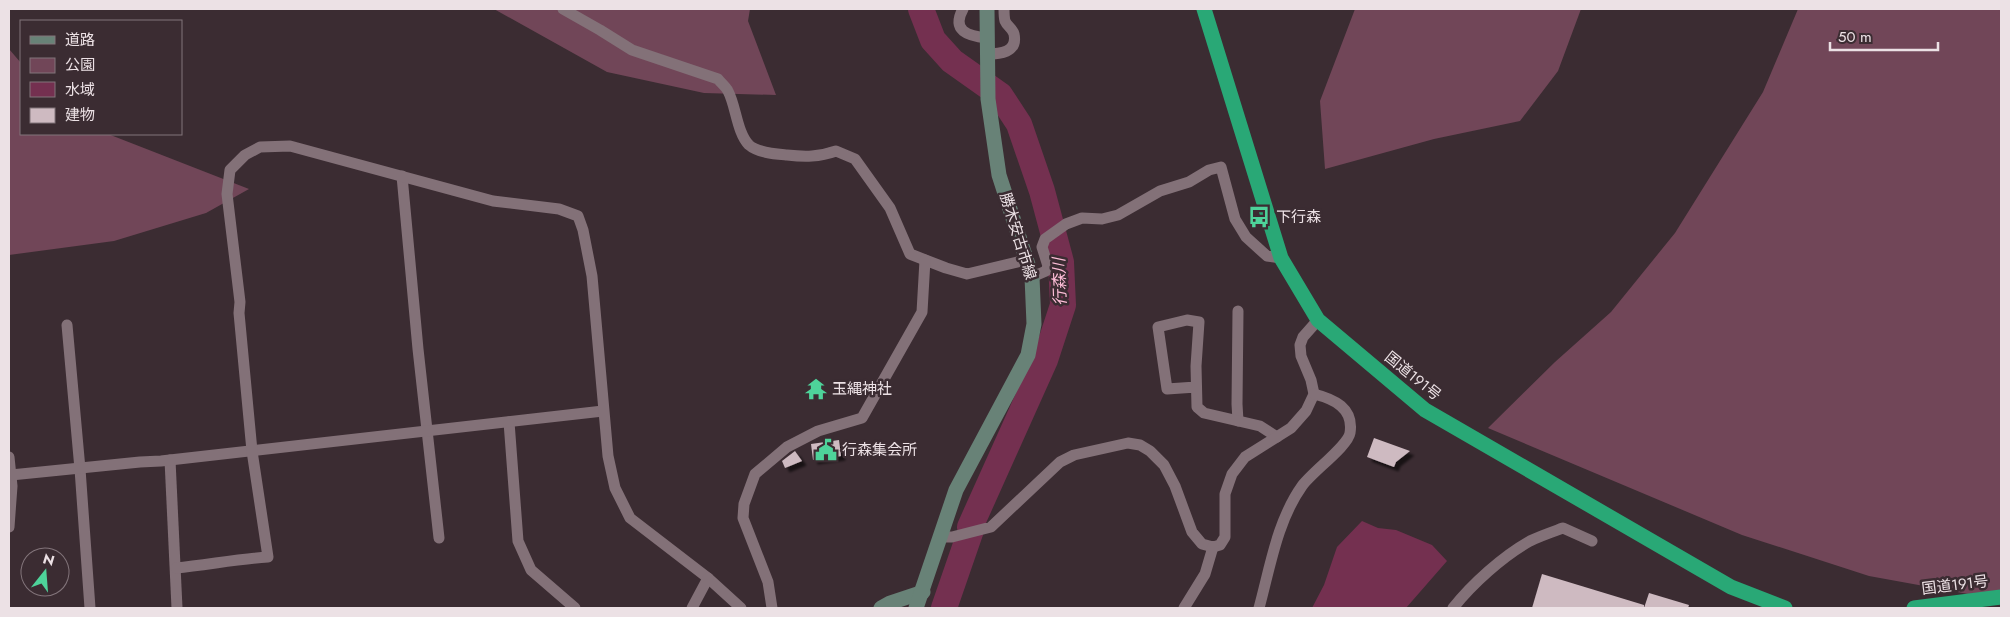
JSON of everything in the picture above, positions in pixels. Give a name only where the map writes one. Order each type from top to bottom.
[{"type":"highway","name":"国道191号","points":[[1204,9],[1280,258],[1318,320],[1424,410],[1731,587],[1785,608]]},
{"type":"highway","name":"国道191号","points":[[1914,608],[2001,597]]},
{"type":"main road","name":"勝木安古市線","points":[[916,608],[956,490],[1028,355],[1034,324],[1032,277],[999,175],[988,99],[986,9]]},
{"type":"main road","points":[[881,608],[923,592]]},
{"type":"street","points":[[563,9],[632,50],[718,79],[728,90],[745,138],[750,146],[757,150],[774,154],[805,157],[821,156],[836,151],[855,159],[890,208],[910,254],[967,274],[1026,260]]},
{"type":"street","points":[[963,9],[959,16],[960,25],[965,33],[986,38]]},
{"type":"street","points":[[987,57],[1010,50],[1014,41],[1014,34],[1005,20],[1004,9]]},
{"type":"street","points":[[176,568],[268,557],[252,452],[239,313],[240,302],[227,194],[230,170],[245,155],[260,147],[290,146],[493,201],[559,209],[578,216],[583,230],[592,276],[608,456],[615,488],[630,518],[708,578],[741,608]]},
{"type":"street","points":[[1032,277],[1046,270],[1048,266],[1042,247],[1045,239],[1066,224],[1082,218],[1102,219],[1118,215],[1160,191],[1189,182],[1208,170],[1221,167],[1235,219],[1246,237],[1268,256],[1280,258]]},
{"type":"street","points":[[402,176],[439,538]]},
{"type":"street","points":[[772,608],[768,582],[744,518],[744,504],[755,474],[787,446],[818,431],[862,418],[922,312],[925,260]]},
{"type":"street","points":[[1238,311],[1238,421]]},
{"type":"street","points":[[1196,387],[1166,389],[1158,327],[1187,320],[1199,322],[1196,366],[1197,407],[1204,413],[1260,426],[1277,437]]},
{"type":"street","points":[[940,537],[952,537],[991,527],[1060,462],[1074,455],[1128,443],[1140,444],[1164,465],[1175,486],[1192,532],[1202,544],[1213,547],[1220,545],[1225,538],[1225,494],[1232,474],[1245,457],[1291,428],[1306,411],[1314,394],[1311,380],[1301,356],[1300,345],[1303,337],[1318,320]]},
{"type":"street","points":[[67,325],[90,608]]},
{"type":"street","points":[[1259,608],[1286,516],[1302,486],[1324,462],[1343,446],[1350,435],[1351,422],[1345,408],[1331,398],[1314,394]]},
{"type":"street","points":[[11,475],[252,452],[604,412]]},
{"type":"street","points":[[509,422],[518,541],[531,570],[574,608]]},
{"type":"street","points":[[9,457],[11,475],[9,527]]},
{"type":"street","points":[[170,460],[177,608]]},
{"type":"street","points":[[1453,608],[1495,566],[1530,541],[1563,528],[1592,541]]},
{"type":"street","points":[[1184,608],[1205,574],[1213,547]]},
{"type":"street","points":[[692,608],[708,578]]},
{"type":"green space","points":[[494,9],[750,9],[748,21],[776,95],[704,93],[607,72]]},
{"type":"green space","points":[[1355,9],[1581,9],[1558,71],[1520,121],[1434,139],[1325,169],[1320,101]]},
{"type":"green space","points":[[1798,9],[2001,9],[2001,600],[1869,576],[1742,535],[1488,428],[1555,362],[1611,312],[1675,233],[1763,92]]},
{"type":"green space","points":[[9,49],[20,62],[20,135],[111,135],[249,189],[206,213],[114,241],[9,255]]},
{"type":"water","points":[[1362,521],[1378,528],[1396,530],[1432,545],[1447,561],[1406,608],[1312,608],[1324,585],[1337,547]]},
{"type":"building","points":[[1374,438],[1410,451],[1396,462],[1394,467],[1367,457]]},
{"type":"building","name":"行森集会所","points":[[839,440],[841,456],[813,460],[811,444]]},
{"type":"building","points":[[795,451],[802,461],[785,468],[782,461]]},
{"type":"building","points":[[1542,574],[1644,605],[1644,608],[1532,608]]},
{"type":"building","points":[[1649,593],[1689,605],[1688,608],[1644,608]]},
{"type":"waterway","name":"行森川","points":[[921,9],[933,40],[952,61],[1000,95],[1019,124],[1042,191],[1061,262],[1063,305],[1045,360],[970,527],[971,530],[944,608]]},
{"type":"place","name":"下行森","points":[[1259,217]]},
{"type":"place","name":"玉縄神社","points":[[816,389]]},
{"type":"place","name":"行森集会所","points":[[826,450]]}]
